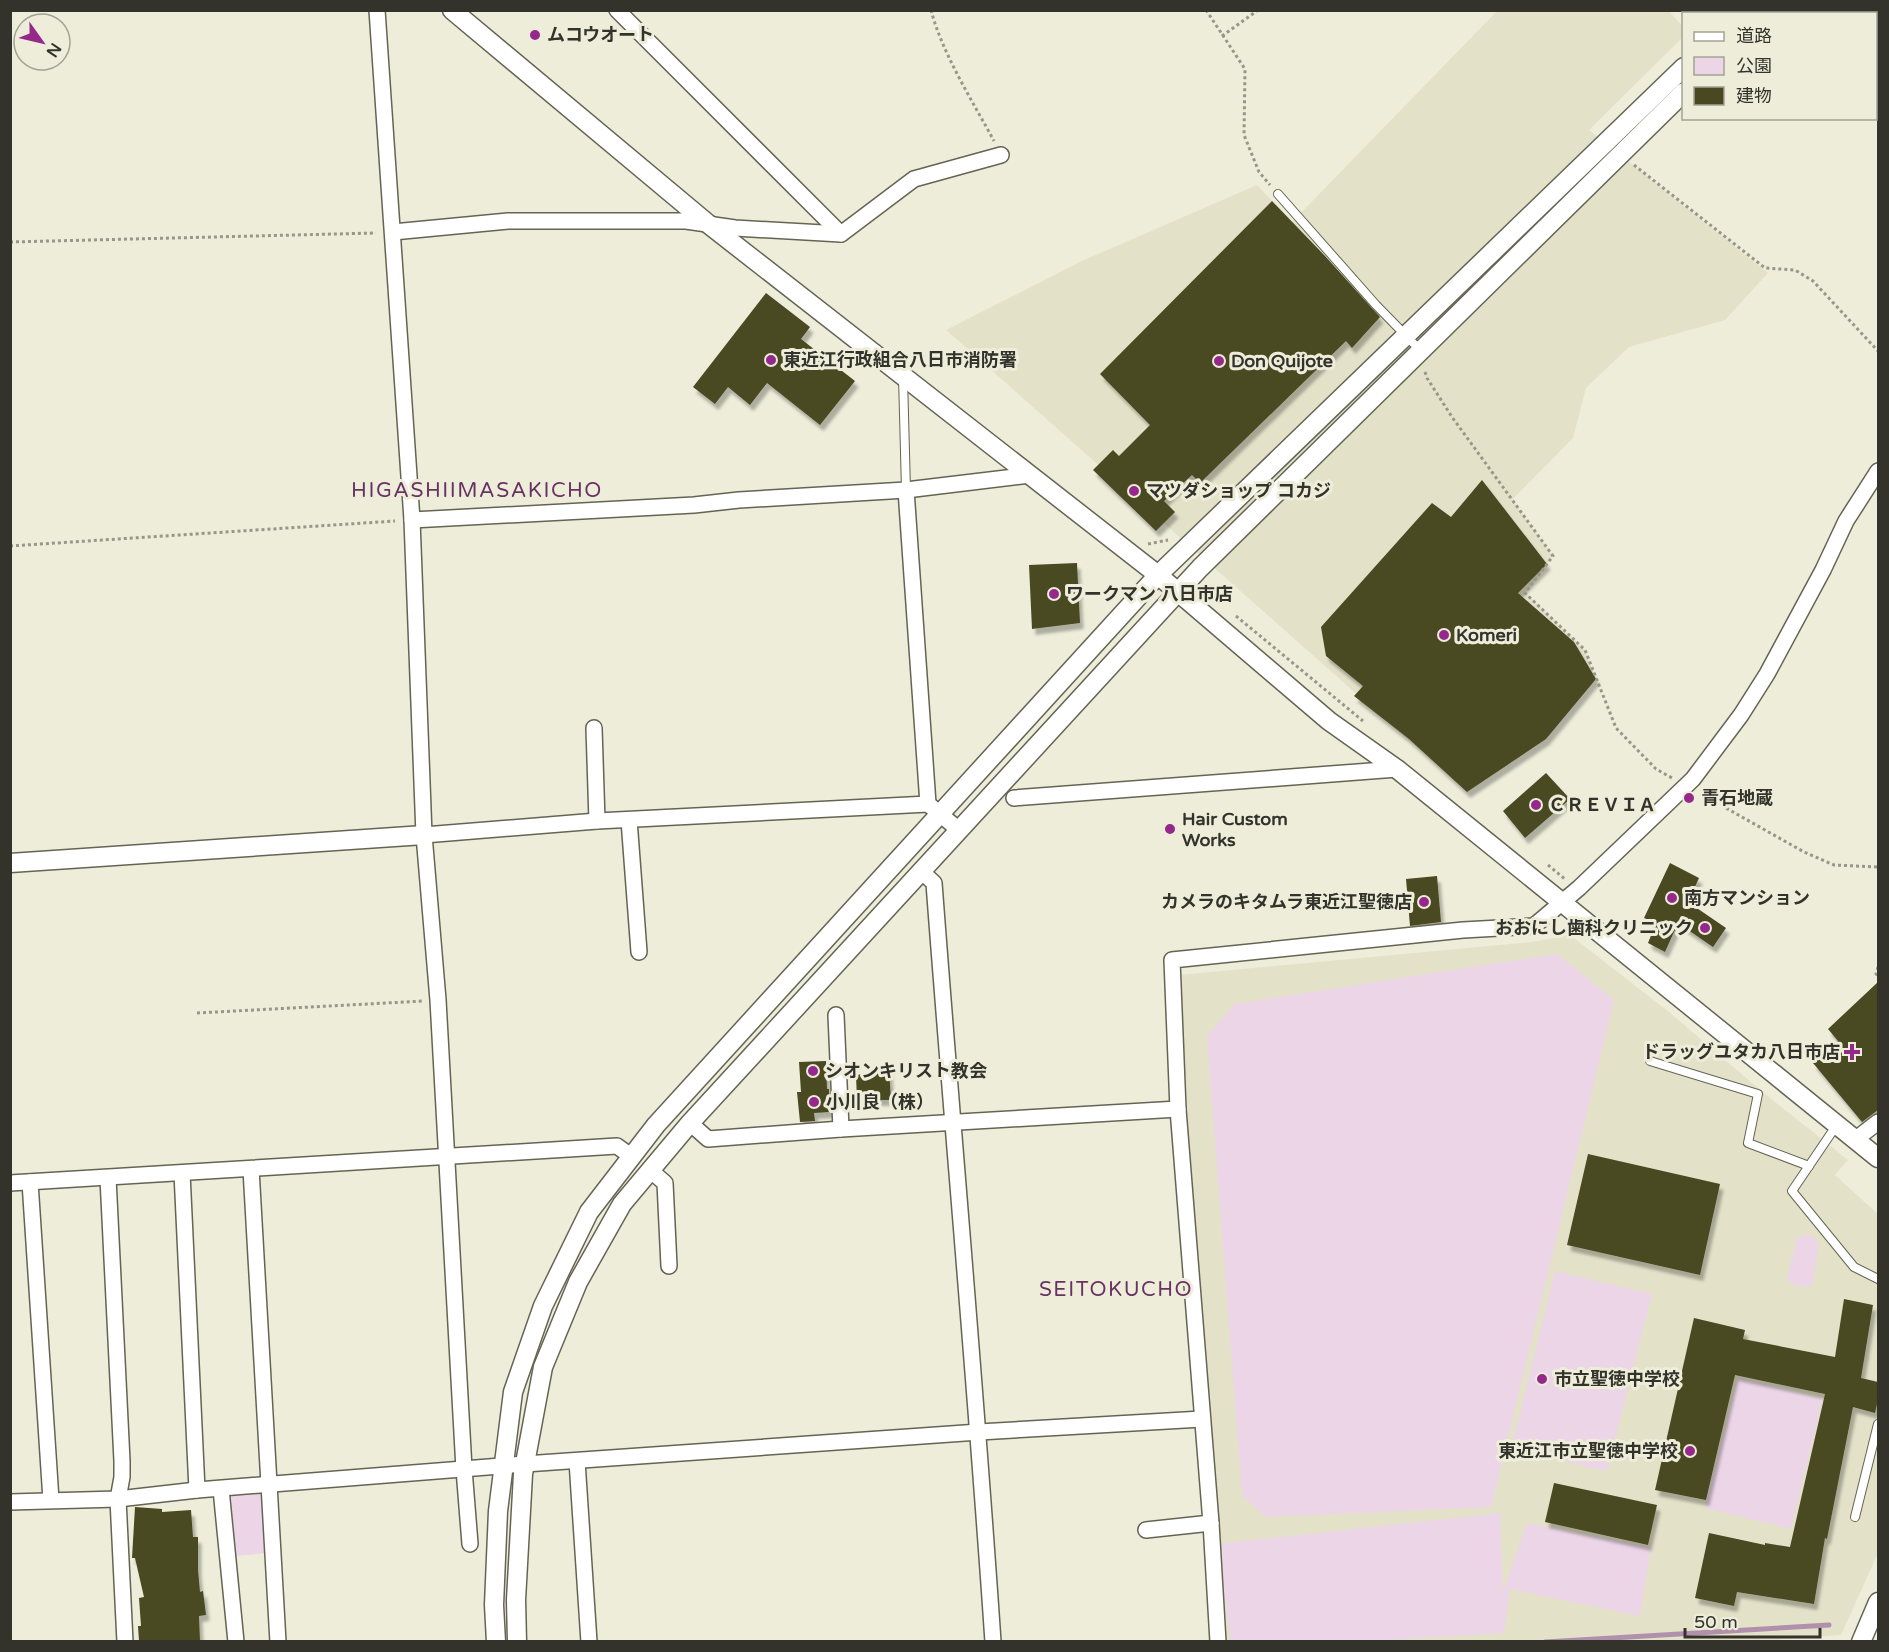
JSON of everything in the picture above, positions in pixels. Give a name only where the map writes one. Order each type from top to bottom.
[{"type":"street","points":[[377,10],[412,520],[424,835],[438,1000],[470,1544]]},
{"type":"street","points":[[452,10],[707,223],[1158,575],[1329,721],[1397,770],[1878,1158]]},
{"type":"street","points":[[617,10],[841,234]]},
{"type":"street","points":[[496,1641],[494,1605],[498,1511],[513,1392],[543,1306],[589,1212],[656,1125],[934,809],[1158,575],[1682,68]]},
{"type":"street","points":[[517,1641],[516,1589],[519,1519],[525,1464],[543,1367],[578,1282],[622,1204],[690,1123],[1178,591],[1682,93]]},
{"type":"street","points":[[393,232],[508,220],[686,221],[735,228],[841,234],[914,179],[1001,155]]},
{"type":"street","points":[[1218,1641],[1211,1523],[1178,1109],[1172,960],[1464,930],[1534,926],[1562,903],[1690,783],[1741,715],[1767,674],[1823,570],[1846,521],[1878,471]]},
{"type":"street","points":[[412,520],[694,505],[739,500],[906,490],[1030,475]]},
{"type":"street","points":[[906,490],[934,809]]},
{"type":"street","points":[[594,728],[597,821]]},
{"type":"street","points":[[1014,798],[1397,770]]},
{"type":"street","points":[[10,863],[597,821],[934,809],[959,830]]},
{"type":"street","points":[[629,820],[639,952]]},
{"type":"street","points":[[921,871],[934,883],[979,1432],[993,1641]]},
{"type":"street","points":[[836,1015],[841,1129]]},
{"type":"street","points":[[690,1123],[708,1139],[1178,1109]]},
{"type":"street","points":[[1856,1139],[1878,1122]]},
{"type":"street","points":[[10,1183],[617,1146],[632,1157]]},
{"type":"street","points":[[251,1169],[278,1641]]},
{"type":"street","points":[[650,1170],[666,1183],[669,1266]]},
{"type":"street","points":[[182,1173],[197,1490]]},
{"type":"street","points":[[108,1178],[122,1461],[118,1499],[125,1641]]},
{"type":"street","points":[[30,1182],[51,1500]]},
{"type":"street","points":[[10,1502],[118,1499],[197,1490],[504,1465],[1202,1419]]},
{"type":"street","points":[[577,1461],[589,1641]]},
{"type":"street","points":[[221,1489],[236,1641]]},
{"type":"street","points":[[1146,1530],[1211,1523]]},
{"type":"street","points":[[1861,1641],[1877,1613]]},
{"type":"lane","points":[[1278,194],[1420,350]]},
{"type":"lane","points":[[903,375],[906,490]]},
{"type":"lane","points":[[1650,1061],[1758,1094],[1748,1143],[1809,1166]]},
{"type":"lane","points":[[1837,1124],[1792,1191],[1854,1267],[1878,1279]]},
{"type":"lane","points":[[1855,1517],[1878,1424]]},
{"type":"path","points":[[931,10],[935,25],[1001,155]]},
{"type":"path","points":[[1206,10],[1245,69],[1244,135],[1260,172],[1278,194]]},
{"type":"path","points":[[1222,36],[1258,10]]},
{"type":"path","points":[[1630,162],[1765,268],[1795,270],[1813,281],[1878,351]]},
{"type":"path","points":[[10,242],[393,232]]},
{"type":"path","points":[[1420,350],[1427,378],[1452,417],[1553,556],[1525,593],[1585,650],[1616,728],[1656,769],[1690,783],[1726,808],[1804,852],[1834,865],[1878,867]]},
{"type":"path","points":[[10,546],[412,520]]},
{"type":"path","points":[[1146,544],[1178,540]]},
{"type":"path","points":[[1208,580],[1215,598],[1224,606]]},
{"type":"path","points":[[1233,613],[1370,726]]},
{"type":"path","points":[[1540,860],[1569,882]]},
{"type":"path","points":[[1878,967],[1876,974],[1878,976]]},
{"type":"path","points":[[197,1013],[438,1000]]},
{"type":"shaded area","points":[[1497,11],[1669,11],[1682,26],[1682,38],[1589,130],[1768,273],[1725,320],[1629,347],[1586,388],[1573,438],[1512,500],[1553,556],[1526,593],[1585,650],[1596,679],[1546,739],[1467,792],[946,330],[1082,261],[1257,185],[1292,222]]},
{"type":"shaded area","name":"市立聖徳中学校","points":[[1570,935],[1669,1012],[1765,1094],[1848,1160],[1835,1175],[1878,1214],[1878,1553],[1841,1635],[1749,1642],[1225,1641],[1178,975],[1532,942]]},
{"type":"green space","points":[[1557,954],[1614,1000],[1491,1507],[1266,1517],[1242,1496],[1207,1036],[1235,1004]]},
{"type":"green space","points":[[1807,1234],[1814,1237],[1819,1245],[1812,1285],[1798,1286],[1787,1279],[1797,1238]]},
{"type":"green space","points":[[1555,1271],[1652,1294],[1607,1471],[1511,1450]]},
{"type":"green space","points":[[1738,1378],[1823,1399],[1791,1529],[1705,1508]]},
{"type":"green space","points":[[263,1492],[268,1553],[236,1556],[231,1495]]},
{"type":"green space","points":[[1500,1513],[1503,1592],[1527,1523],[1651,1548],[1640,1616],[1510,1589],[1504,1633],[1367,1641],[1231,1642],[1218,1544]]},
{"type":"building","name":"Don Quijote","points":[[1272,201],[1380,317],[1352,348],[1346,341],[1200,483],[1192,475],[1164,501],[1175,512],[1156,531],[1093,470],[1113,450],[1119,456],[1150,425],[1100,374]]},
{"type":"building","name":"東近江行政組合八日市消防署","points":[[766,293],[810,327],[801,339],[855,381],[820,425],[767,383],[750,405],[728,387],[715,404],[693,387]]},
{"type":"building","name":"Komeri","points":[[1482,480],[1547,564],[1518,593],[1574,642],[1596,679],[1546,739],[1467,792],[1409,739],[1354,696],[1363,686],[1326,656],[1321,627],[1432,503],[1451,517]]},
{"type":"building","name":"ワークマン 八日市店","points":[[1077,563],[1080,623],[1032,629],[1029,565]]},
{"type":"building","name":"ＣＲＥＶＩＡ","points":[[1546,773],[1570,799],[1525,838],[1503,811]]},
{"type":"building","name":"南方マンション","points":[[1670,863],[1699,878],[1688,902],[1726,928],[1713,947],[1678,923],[1665,952],[1648,943],[1656,923],[1644,918]]},
{"type":"building","name":"カメラのキタムラ東近江聖徳店","points":[[1437,876],[1441,922],[1410,926],[1406,879]]},
{"type":"building","name":"ドラッグユタカ八日市店","points":[[1878,982],[1878,1110],[1862,1122],[1813,1063],[1838,1041],[1828,1029]]},
{"type":"building","points":[[826,1061],[830,1112],[814,1113],[815,1121],[800,1122],[797,1092],[801,1092],[799,1062]]},
{"type":"building","points":[[889,1070],[891,1100],[857,1100],[856,1075]]},
{"type":"building","points":[[1588,1154],[1720,1184],[1700,1275],[1567,1245]]},
{"type":"building","name":"東近江市立聖徳中学校","points":[[1844,1299],[1873,1305],[1861,1378],[1878,1382],[1878,1400],[1875,1413],[1853,1407],[1827,1539],[1825,1538],[1814,1604],[1737,1592],[1734,1606],[1695,1598],[1709,1533],[1765,1545],[1765,1543],[1790,1547],[1825,1394],[1735,1375],[1706,1500],[1655,1490],[1694,1318],[1745,1330],[1743,1339],[1835,1357]]},
{"type":"building","points":[[1554,1483],[1657,1505],[1648,1545],[1545,1522]]},
{"type":"building","points":[[135,1507],[162,1509],[162,1512],[191,1510],[193,1537],[198,1537],[200,1592],[203,1591],[206,1615],[199,1616],[200,1641],[139,1641],[138,1626],[141,1626],[139,1598],[144,1597],[135,1558],[132,1558]]},
{"type":"waterway","points":[[1545,1642],[1829,1625]]},
{"type":"place","name":"ムコウオート","points":[[535,35]]},
{"type":"place","name":"東近江行政組合八日市消防署","points":[[771,360]]},
{"type":"place","name":"Don Quijote","points":[[1219,361]]},
{"type":"place","name":"マツダショップ コカジ","points":[[1134,491]]},
{"type":"place","name":"ワークマン 八日市店","points":[[1054,594]]},
{"type":"place","name":"Komeri","points":[[1444,635]]},
{"type":"place","name":"青石地蔵","points":[[1689,798]]},
{"type":"place","name":"ＣＲＥＶＩＡ","points":[[1536,805]]},
{"type":"place","name":"Hair Custom Works","points":[[1170,829]]},
{"type":"place","name":"南方マンション","points":[[1672,898]]},
{"type":"place","name":"カメラのキタムラ東近江聖徳店","points":[[1424,902]]},
{"type":"place","name":"おおにし歯科クリニック","points":[[1705,928]]},
{"type":"place","name":"ドラッグユタカ八日市店","points":[[1852,1052]]},
{"type":"place","name":"シオンキリスト教会","points":[[813,1071]]},
{"type":"place","name":"小川良（株）","points":[[814,1102]]},
{"type":"place","name":"市立聖徳中学校","points":[[1542,1379]]},
{"type":"place","name":"東近江市立聖徳中学校","points":[[1690,1451]]},
{"type":"district","name":"HIGASHIIMASAKICHO","points":[[477,490]]},
{"type":"district","name":"SEITOKUCHO","points":[[1116,1289]]}]
